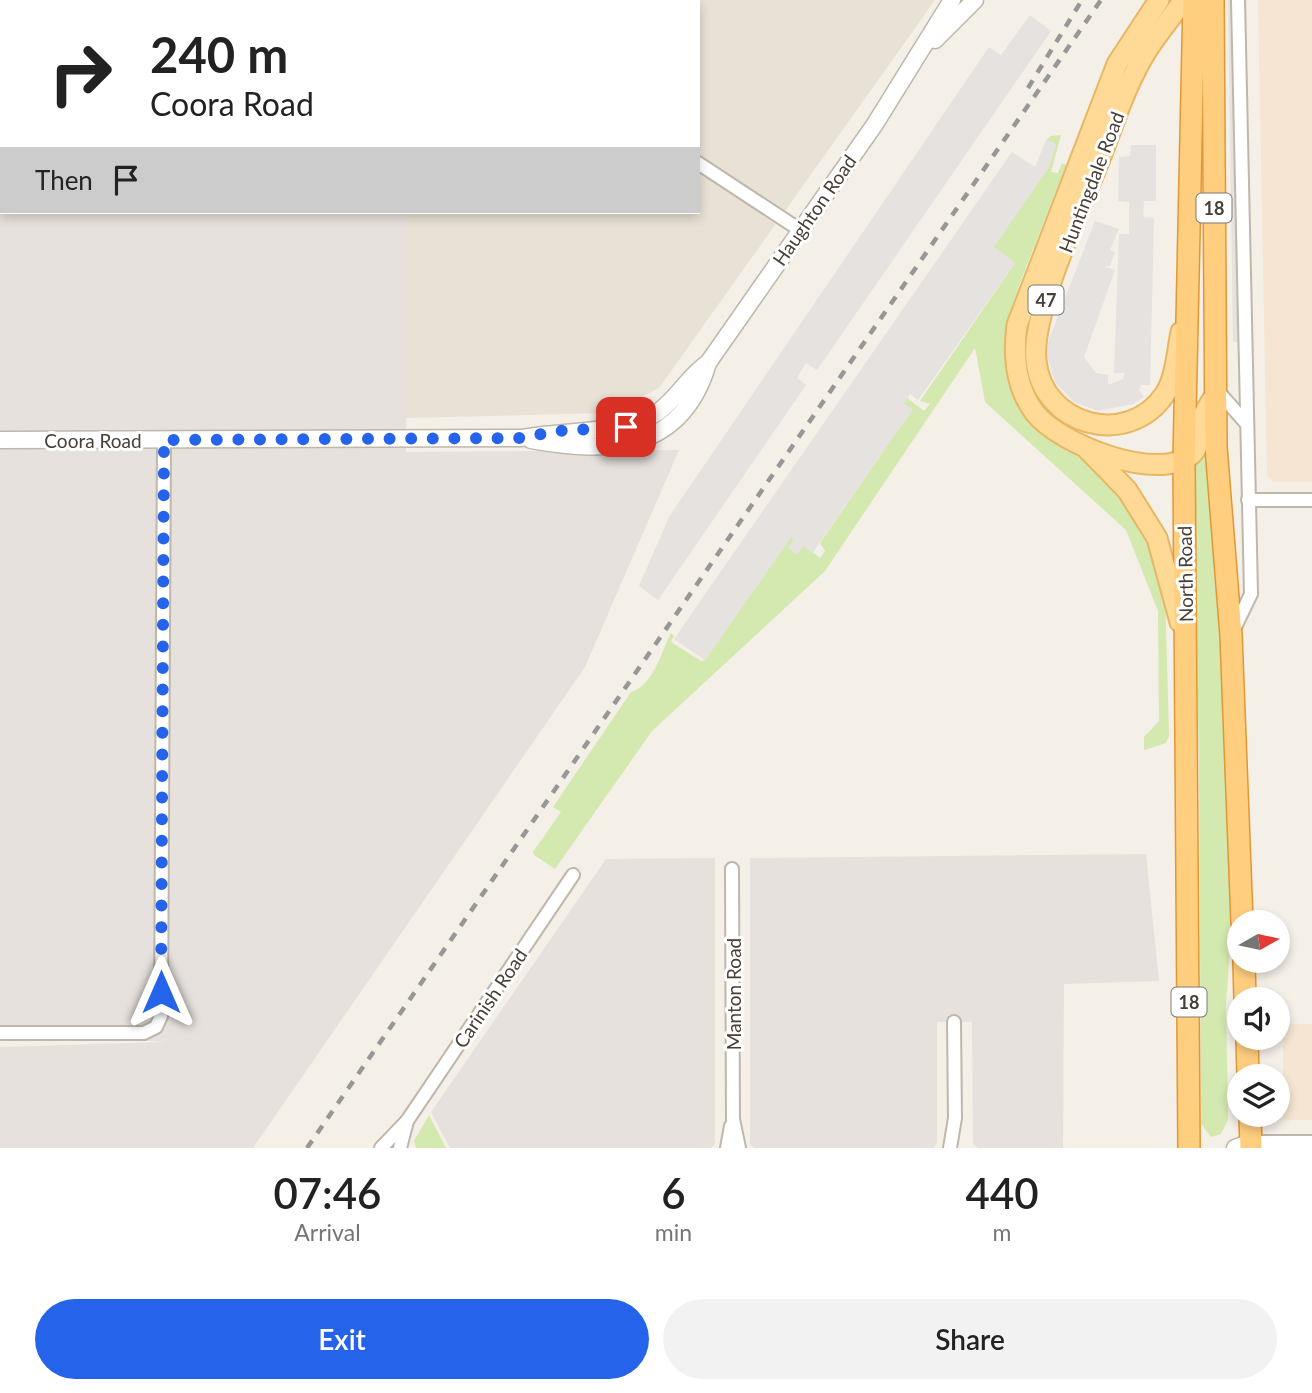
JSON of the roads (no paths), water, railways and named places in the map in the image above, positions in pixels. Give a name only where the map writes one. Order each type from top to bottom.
[{"type":"highway","name":"North Road","points":[[1189,1148],[1184,460],[1194,0]]},
{"type":"highway","name":"North Road","points":[[1213,0],[1215,392],[1231,635],[1242,910]]},
{"type":"highway","points":[[1246,1146],[1248,1127]]},
{"type":"main road","name":"Huntingdale Road","points":[[1159,0],[1117,64],[1017,325],[1015,363],[1027,400],[1052,428],[1086,447],[1144,463],[1171,464],[1184,460]]},
{"type":"main road","name":"Huntingdale Road","points":[[1184,0],[1149,49],[1127,89],[1041,314],[1036,361],[1046,392],[1063,410],[1091,424],[1119,424],[1143,416],[1158,402],[1169,385],[1188,302]]},
{"type":"main road","points":[[1184,460],[1196,450],[1200,423],[1215,392]]},
{"type":"main road","points":[[1086,447],[1127,490],[1157,538],[1187,650]]},
{"type":"street","name":"Haughton Road","points":[[640,442],[679,416],[699,388],[708,363],[920,56],[952,0]]},
{"type":"street","name":"Haughton Road","points":[[920,56],[975,0]]},
{"type":"street","name":"North Road","points":[[1231,635],[1251,594],[1238,0]]},
{"type":"street","points":[[700,164],[800,230]]},
{"type":"street","name":"Haughton Road","points":[[635,424],[666,406],[694,372],[708,363]]},
{"type":"street","points":[[1215,392],[1247,423]]},
{"type":"street","name":"Coora Road","points":[[0,440],[522,438],[635,424]]},
{"type":"street","name":"Coora Road","points":[[522,438],[592,447],[640,442]]},
{"type":"street","points":[[0,1033],[144,1033],[156,1027],[161,1016],[164,440]]},
{"type":"street","points":[[1248,500],[1312,500]]},
{"type":"street","name":"Manton Road","points":[[732,869],[733,1119],[739,1148]]},
{"type":"street","name":"Carinish Road","points":[[381,1148],[407,1121],[573,875]]},
{"type":"street","points":[[954,1022],[955,1118],[960,1148]]},
{"type":"street","points":[[950,1148],[955,1118]]},
{"type":"street","name":"Manton Road","points":[[727,1148],[733,1119]]},
{"type":"street","name":"Carinish Road","points":[[400,1148],[407,1121]]},
{"type":"street","points":[[1246,1146],[1312,1142]]},
{"type":"railway","points":[[1028,88],[1082,0]]},
{"type":"railway","points":[[307,1148],[1101,0]]}]
